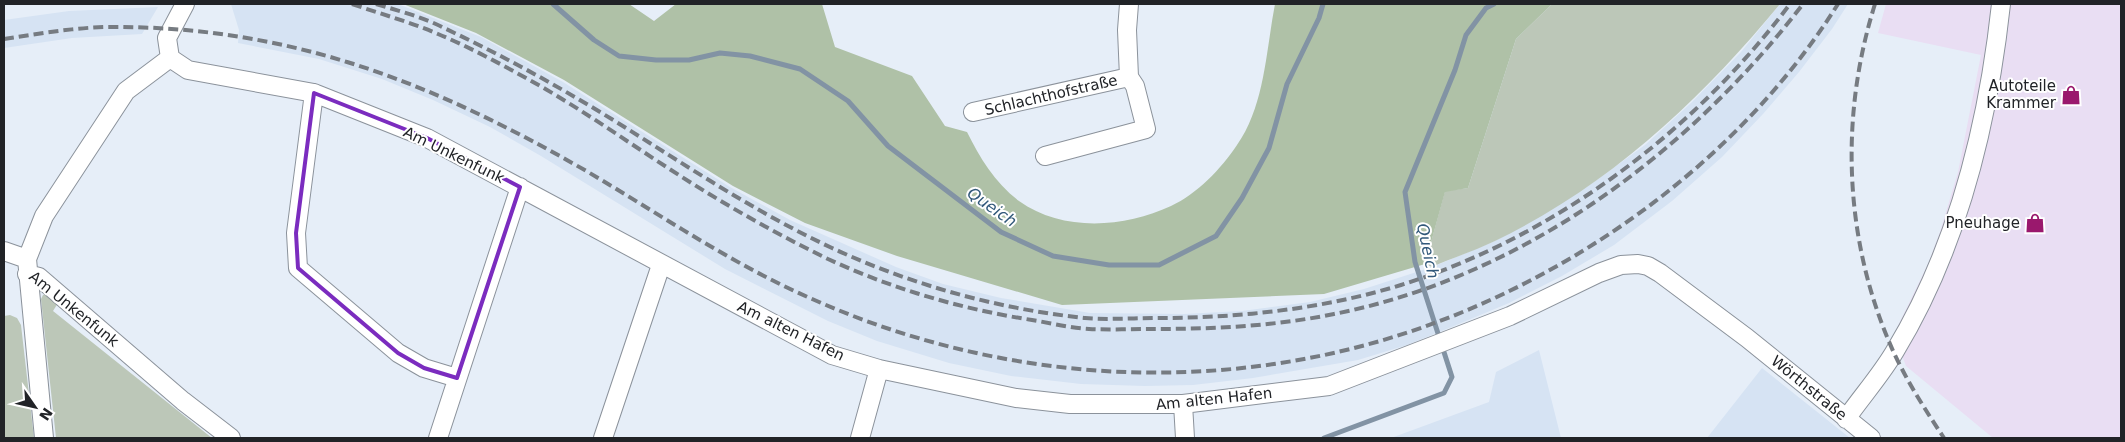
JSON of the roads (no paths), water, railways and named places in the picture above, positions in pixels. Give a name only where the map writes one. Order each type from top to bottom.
[{"type":"street","points":[[170,58],[166,38],[185,4]]},
{"type":"street","name":"Schlachthofstraße","points":[[1046,156],[1146,128],[1135,86],[1129,77],[1126,30],[1130,4]]},
{"type":"street","points":[[1846,419],[1894,352],[1921,305],[1944,254],[1964,195],[1979,130],[1996,52],[2000,4]]},
{"type":"street","name":"Am Unkenfunk","points":[[231,438],[183,401],[27,267],[44,216],[126,91],[170,58],[188,70],[314,93],[427,138],[520,187],[438,438]]},
{"type":"street","name":"Schlachthofstraße","points":[[973,112],[1129,77]]},
{"type":"street","points":[[314,93],[296,233],[298,268],[398,353],[424,368],[457,378]]},
{"type":"street","name":"Am alten Hafen","points":[[520,187],[661,265],[832,355],[880,369],[1016,398],[1070,404],[1183,404],[1329,386],[1450,341],[1510,316],[1599,273],[1621,265],[1638,264],[1648,266],[1748,338]]},
{"type":"street","points":[[4,251],[27,267],[44,438]]},
{"type":"street","points":[[603,438],[661,265]]},
{"type":"street","name":"Wörthstraße","points":[[1748,338],[1871,438]]},
{"type":"street","points":[[860,438],[880,369]]},
{"type":"street","points":[[1183,404],[1185,438]]},
{"type":"waterway","name":"Queich","points":[[553,4],[594,40],[619,56],[656,60],[689,60],[720,53],[750,56],[800,69],[848,101],[888,146],[1001,232],[1053,256],[1109,265],[1159,265],[1216,236],[1242,198],[1269,148],[1287,84],[1319,18],[1323,4]]},
{"type":"waterway","name":"Queich","points":[[1324,438],[1444,393],[1452,377],[1415,262],[1405,192],[1455,70],[1466,35],[1486,8],[1494,4]]},
{"type":"railway","points":[[352,4],[427,30],[504,66],[572,105],[683,178],[736,210],[828,259],[877,280],[953,304],[1075,328],[1089,329],[1222,327],[1312,318],[1403,296],[1470,271],[1535,239],[1596,201],[1654,158],[1708,111],[1758,59],[1803,4]]},
{"type":"railway","points":[[376,4],[436,24],[513,63],[604,114],[778,221],[862,261],[924,284],[988,302],[1052,314],[1112,319],[1188,318],[1250,314],[1342,300],[1401,285],[1458,264],[1513,239],[1566,209],[1617,174],[1665,137],[1710,95],[1752,51],[1790,4]]},
{"type":"railway","points":[[4,39],[105,27],[172,29],[236,36],[297,48],[357,65],[415,86],[472,111],[530,140],[588,172],[725,255],[810,298],[889,329],[970,352],[1053,366],[1136,372],[1220,370],[1303,359],[1385,340],[1465,311],[1520,286],[1574,256],[1626,223],[1675,186],[1721,145],[1764,101],[1803,54],[1838,4]]},
{"type":"railway","points":[[1875,4],[1863,47],[1856,91],[1852,136],[1852,180],[1857,224],[1865,268],[1877,311],[1894,353],[1905,375],[1944,438]]},
{"type":"place","name":"Autoteile Krammer","points":[[2071,95]]},
{"type":"place","name":"Pneuhage","points":[[2035,223]]}]
